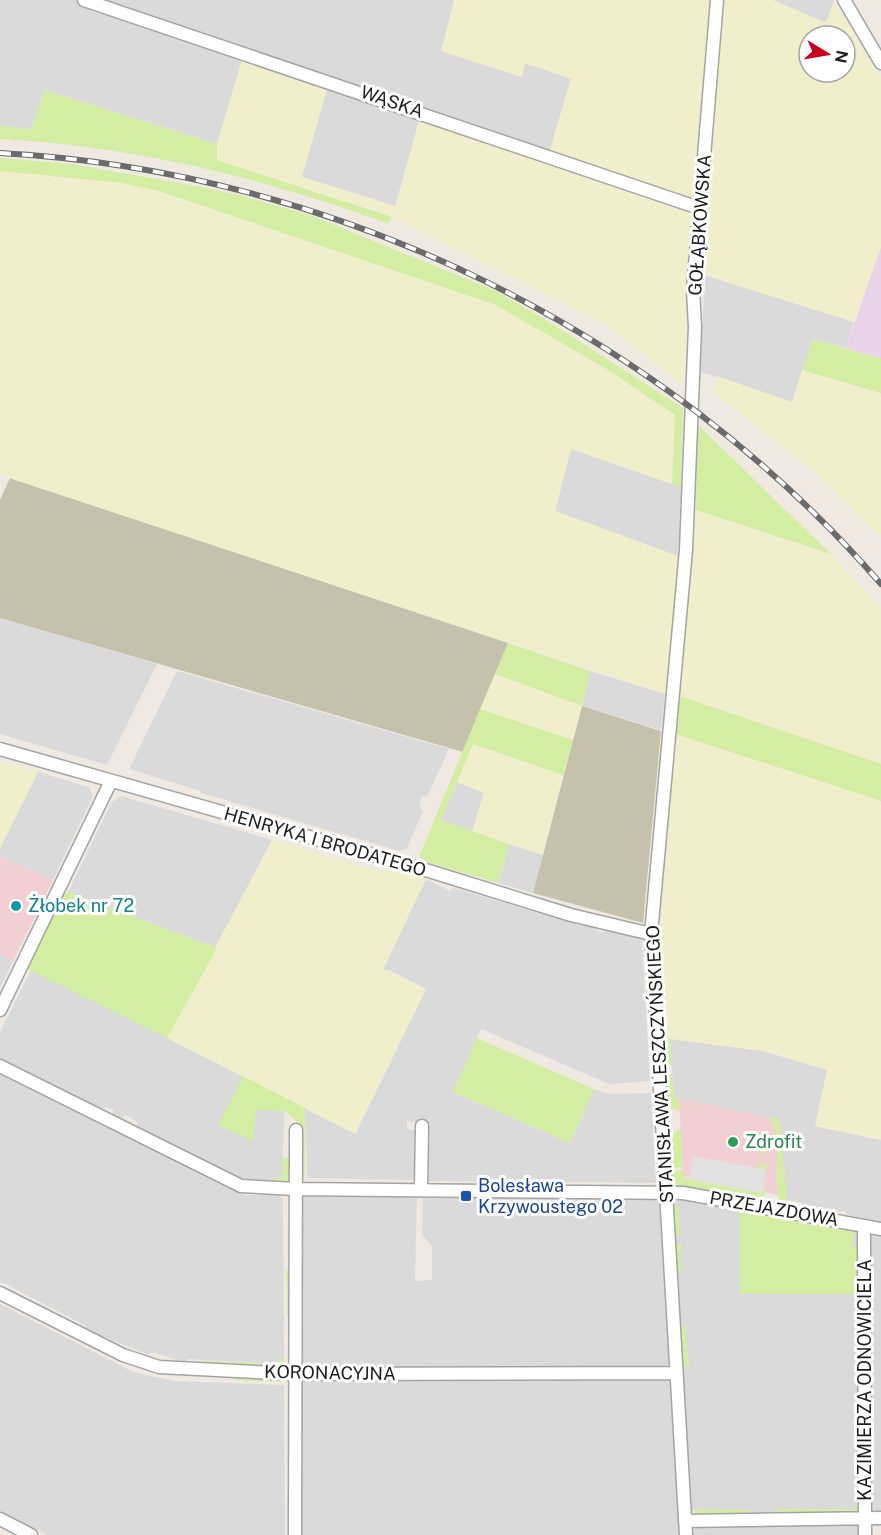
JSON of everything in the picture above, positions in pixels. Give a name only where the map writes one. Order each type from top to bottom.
[{"type":"street","name":"WĄSKA","points":[[84,0],[699,208]]},
{"type":"street","name":"GOŁĄBKOWSKA","points":[[688,486],[695,327],[693,289],[717,0]]},
{"type":"street","points":[[844,0],[881,63]]},
{"type":"street","name":"STANISŁAWA LESZCZYŃSKIEGO","points":[[686,1535],[651,934],[672,722],[686,550],[688,486]]},
{"type":"street","name":"HENRYKA I BRODATEGO","points":[[0,749],[429,871],[571,915],[651,934]]},
{"type":"street","points":[[0,1010],[111,781]]},
{"type":"street","name":"PRZEJAZDOWA","points":[[0,1066],[241,1186],[295,1189],[695,1194],[881,1229]]},
{"type":"street","points":[[421,1189],[422,1126]]},
{"type":"street","points":[[296,1130],[296,1535]]},
{"type":"street","name":"KAZIMIERZA ODNOWICIELA","points":[[864,1226],[865,1535]]},
{"type":"street","name":"KORONACYJNA","points":[[0,1293],[123,1355],[148,1365],[295,1374],[676,1373]]},
{"type":"street","points":[[685,1521],[881,1518]]},
{"type":"street","points":[[0,1519],[31,1535]]},
{"type":"shaded area","points":[[0,0],[454,0],[442,51],[522,77],[525,62],[571,79],[547,160],[395,206],[302,177],[242,60],[217,144],[45,90],[32,129],[0,126]]},
{"type":"shaded area","points":[[454,0],[713,0],[726,3],[726,0],[773,0],[826,23],[834,1],[848,24],[797,24],[797,84],[857,84],[857,39],[881,79],[881,247],[854,322],[701,274],[706,249],[716,98],[706,95],[687,302],[684,386],[603,323],[392,217],[217,160],[217,144],[242,60],[328,86],[302,177],[395,206],[420,117],[547,160],[571,79],[525,63],[522,77],[441,51]]},
{"type":"shaded area","points":[[773,0],[833,0],[834,1],[826,23]]},
{"type":"shaded area","points":[[0,171],[124,183],[162,192],[496,305],[605,368],[675,415],[672,484],[571,449],[555,511],[678,556],[668,695],[0,475]]},
{"type":"shaded area","points":[[881,247],[881,359],[846,348]]},
{"type":"shaded area","points":[[705,275],[854,322],[846,348],[813,339],[792,402],[700,372]]},
{"type":"shaded area","points":[[802,370],[881,393],[881,538],[813,471],[714,393],[717,376],[792,402]]},
{"type":"shaded area","points":[[571,449],[681,487],[678,556],[555,511]]},
{"type":"shaded area","points":[[10,478],[508,643],[463,752],[0,618],[0,500]]},
{"type":"shaded area","points":[[696,510],[831,554],[881,609],[881,764],[679,696]]},
{"type":"shaded area","points":[[0,618],[157,664],[107,765],[0,734]]},
{"type":"shaded area","points":[[177,671],[449,749],[427,797],[422,796],[419,806],[423,811],[407,848],[400,851],[201,793],[201,791],[129,769]]},
{"type":"shaded area","points":[[590,671],[665,694],[661,730],[582,706]]},
{"type":"shaded area","points":[[495,674],[582,706],[573,740],[480,709]]},
{"type":"shaded area","points":[[582,706],[661,731],[643,923],[533,893]]},
{"type":"shaded area","points":[[676,734],[881,801],[881,1140],[815,1126],[827,1070],[763,1051],[665,1038],[660,930]]},
{"type":"shaded area","points":[[473,743],[563,775],[543,855],[472,831],[484,793],[457,782]]},
{"type":"shaded area","points":[[0,761],[38,772],[0,848]]},
{"type":"shaded area","points":[[38,772],[89,787],[93,796],[53,880],[0,857],[0,848]]},
{"type":"shaded area","points":[[457,782],[484,793],[472,831],[441,820]]},
{"type":"shaded area","points":[[121,796],[272,840],[217,948],[68,892],[112,802]]},
{"type":"shaded area","points":[[272,840],[384,873],[386,868],[426,879],[383,969],[426,989],[355,1134],[167,1038]]},
{"type":"shaded area","points":[[509,844],[543,855],[533,893],[498,883]]},
{"type":"shaded area","points":[[0,857],[53,880],[13,961],[0,954]]},
{"type":"shaded area","points":[[426,879],[449,891],[454,888],[582,926],[584,922],[596,925],[596,930],[603,933],[606,928],[642,940],[650,1081],[609,1084],[481,1029],[453,1092],[570,1143],[594,1089],[608,1094],[651,1093],[656,1183],[429,1181],[426,1176],[427,1132],[431,1124],[407,1121],[407,1128],[417,1132],[416,1176],[412,1180],[307,1178],[305,1108],[356,1133],[426,989],[389,970],[383,970]]},
{"type":"shaded area","points":[[0,954],[13,961],[0,988]]},
{"type":"shaded area","points":[[31,970],[285,1097],[282,1177],[278,1181],[246,1181],[137,1127],[138,1122],[125,1115],[122,1120],[112,1115],[114,1110],[106,1107],[100,1109],[0,1059],[0,1032]]},
{"type":"shaded area","points":[[670,1039],[763,1051],[828,1070],[815,1126],[881,1140],[881,1222],[847,1215],[845,1211],[829,1212],[804,1207],[802,1203],[787,1200],[779,1119],[674,1098]]},
{"type":"shaded area","points":[[0,1075],[243,1195],[279,1195],[283,1199],[284,1356],[274,1364],[188,1359],[184,1362],[151,1352],[149,1355],[85,1329],[86,1326],[0,1281]]},
{"type":"shaded area","points":[[679,1099],[779,1119],[787,1197],[683,1176]]},
{"type":"shaded area","points":[[693,1156],[766,1170],[762,1193],[689,1179]]},
{"type":"shaded area","points":[[414,1193],[417,1197],[415,1281],[432,1280],[432,1246],[422,1235],[423,1197],[659,1198],[670,1362],[665,1368],[303,1369],[301,1198],[303,1195]]},
{"type":"shaded area","points":[[682,1199],[855,1229],[858,1232],[861,1507],[854,1514],[700,1514],[689,1508],[673,1209],[674,1203]]},
{"type":"shaded area","points":[[874,1234],[881,1234],[881,1514],[874,1513],[870,1508],[870,1238]]},
{"type":"shaded area","points":[[0,1304],[133,1372],[174,1381],[284,1385],[285,1535],[48,1535],[0,1512]]},
{"type":"shaded area","points":[[664,1377],[671,1385],[680,1535],[300,1535],[299,1385],[303,1380]]},
{"type":"shaded area","points":[[695,1525],[858,1525],[860,1535],[691,1535]]},
{"type":"green space","points":[[44,90],[217,144],[217,160],[392,217],[389,224],[294,192],[149,157],[100,149],[0,139],[0,126],[32,129]]},
{"type":"green space","points":[[0,158],[72,164],[239,195],[315,217],[496,291],[551,323],[683,408],[681,487],[672,484],[675,415],[605,368],[496,305],[162,192],[123,183],[0,171]]},
{"type":"green space","points":[[813,339],[881,359],[881,393],[802,370]]},
{"type":"green space","points":[[697,424],[831,554],[696,510]]},
{"type":"green space","points":[[508,643],[590,671],[582,706],[495,674]]},
{"type":"green space","points":[[679,696],[881,764],[881,801],[676,734]]},
{"type":"green space","points":[[480,709],[573,740],[563,775],[473,744],[441,820],[509,844],[498,883],[425,861],[419,857]]},
{"type":"green space","points":[[68,892],[217,948],[167,1038],[26,968],[61,896]]},
{"type":"green space","points":[[477,1038],[594,1089],[570,1143],[453,1092]]},
{"type":"green space","points":[[662,1039],[670,1039],[672,1065],[666,1065],[663,1061]]},
{"type":"green space","points":[[672,1074],[674,1098],[679,1099],[679,1112],[670,1108],[666,1097],[665,1077]]},
{"type":"green space","points":[[243,1076],[305,1108],[305,1175],[300,1175],[299,1123],[285,1111],[256,1110],[253,1141],[218,1125]]},
{"type":"green space","points":[[769,1117],[779,1119],[788,1207],[779,1204],[776,1137]]},
{"type":"green space","points":[[681,1129],[683,1167],[672,1168],[671,1141],[676,1132]]},
{"type":"green space","points":[[763,1137],[768,1146],[767,1153],[761,1153],[761,1165],[768,1166],[767,1177],[767,1169],[758,1168]]},
{"type":"green space","points":[[282,1157],[291,1158],[289,1181],[267,1183],[282,1177]]},
{"type":"green space","points":[[683,1170],[683,1176],[689,1179],[762,1193],[764,1186],[766,1194],[757,1200],[677,1186],[672,1181],[672,1171]]},
{"type":"green space","points":[[678,1204],[680,1236],[674,1236],[673,1209]]},
{"type":"green space","points":[[740,1211],[855,1232],[852,1246],[861,1248],[861,1314],[856,1314],[855,1294],[740,1294]]},
{"type":"green space","points":[[674,1244],[681,1244],[681,1272],[676,1272]]},
{"type":"green space","points":[[286,1270],[290,1272],[289,1315],[287,1315]]},
{"type":"green space","points":[[685,1325],[689,1367],[681,1368],[679,1327]]},
{"type":"green space","points":[[284,1356],[284,1368],[205,1365],[203,1361],[274,1364]]},
{"type":"green space","points":[[235,1375],[283,1378],[283,1382],[235,1380]]},
{"type":"green space","points":[[856,1481],[861,1481],[857,1513],[775,1515],[776,1509],[856,1509]]},
{"type":"green space","points":[[695,1509],[750,1510],[750,1515],[700,1514],[695,1513]]},
{"type":"railway","points":[[0,153],[125,166],[248,192],[368,231],[483,280],[594,341],[698,412],[794,494],[881,584]]},
{"type":"place","name":"Żłobek nr 72","points":[[16,906]]},
{"type":"place","name":"Zdrofit","points":[[733,1142]]},
{"type":"place","name":"Bolesława Krzywoustego 02","points":[[466,1196]]}]
